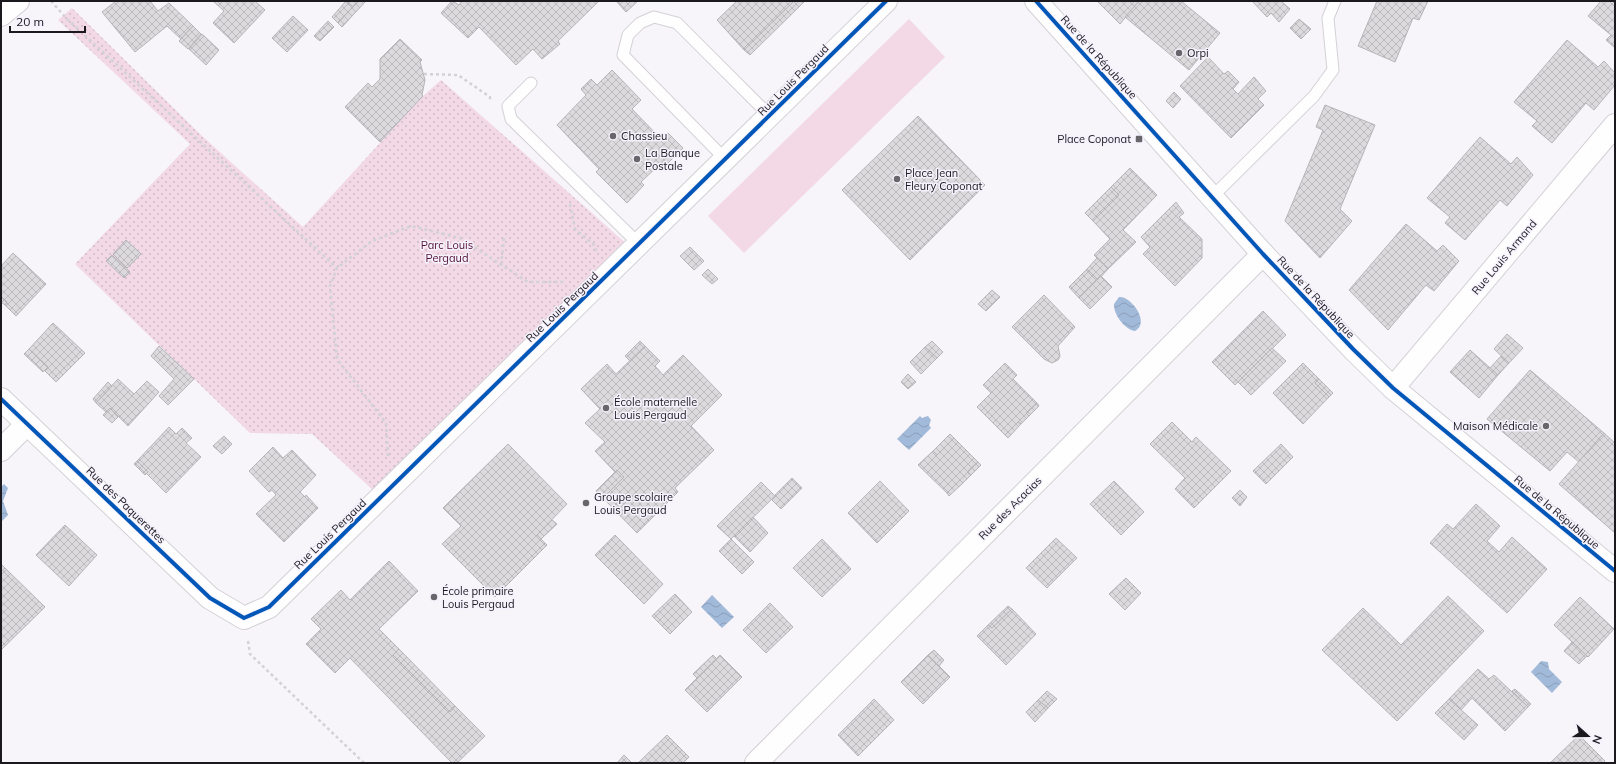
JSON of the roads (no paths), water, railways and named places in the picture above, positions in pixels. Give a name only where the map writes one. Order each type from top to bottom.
[{"type":"street","points":[[1,15],[18,1]]},
{"type":"street","name":"Rue Louis Pergaud","points":[[244,618],[269,607],[886,1]]},
{"type":"street","name":"Rue de la République","points":[[1036,1],[1263,254],[1353,349],[1393,388],[1615,572]]},
{"type":"street","name":"Rue Louis Armand","points":[[1393,388],[1615,125]]},
{"type":"street","name":"Rue des Acacias","points":[[756,763],[1263,254]]},
{"type":"street","name":"Rue des Paquerettes","points":[[1,399],[210,598],[244,618]]},
{"type":"street","points":[[1,450],[27,424]]},
{"type":"lane","points":[[1212,197],[1314,96],[1333,70],[1328,18],[1335,1]]},
{"type":"lane","points":[[725,160],[623,55],[628,35],[640,23],[654,17],[677,23],[770,116]]},
{"type":"lane","points":[[531,83],[508,106],[511,119],[639,244]]},
{"type":"water","points":[[1119,297],[1128,300],[1140,316],[1141,322],[1135,331],[1127,328],[1120,321],[1115,312],[1114,304]]},
{"type":"water","points":[[920,416],[922,418],[928,416],[931,420],[929,425],[931,428],[909,450],[897,439]]},
{"type":"water","points":[[4,484],[8,488],[3,501],[8,515],[1,522],[1,487]]},
{"type":"water","points":[[712,595],[734,617],[722,628],[701,607]]},
{"type":"water","points":[[1541,661],[1548,662],[1549,669],[1562,682],[1552,693],[1531,672]]},
{"type":"place","name":"Orpi","points":[[1179,53]]},
{"type":"place","name":"Chassieu","points":[[613,136]]},
{"type":"place","name":"Place Coponat","points":[[1139,139]]},
{"type":"place","name":"La Banque Postale","points":[[637,159]]},
{"type":"place","name":"Place Jean Fleury Coponat","points":[[897,179]]},
{"type":"place","name":"École maternelle Louis Pergaud","points":[[606,408]]},
{"type":"place","name":"Maison Médicale","points":[[1546,426]]},
{"type":"place","name":"Groupe scolaire Louis Pergaud","points":[[586,503]]},
{"type":"place","name":"École primaire Louis Pergaud","points":[[434,597]]},
{"type":"park label","name":"Parc Louis Pergaud","points":[[447,251]]}]
